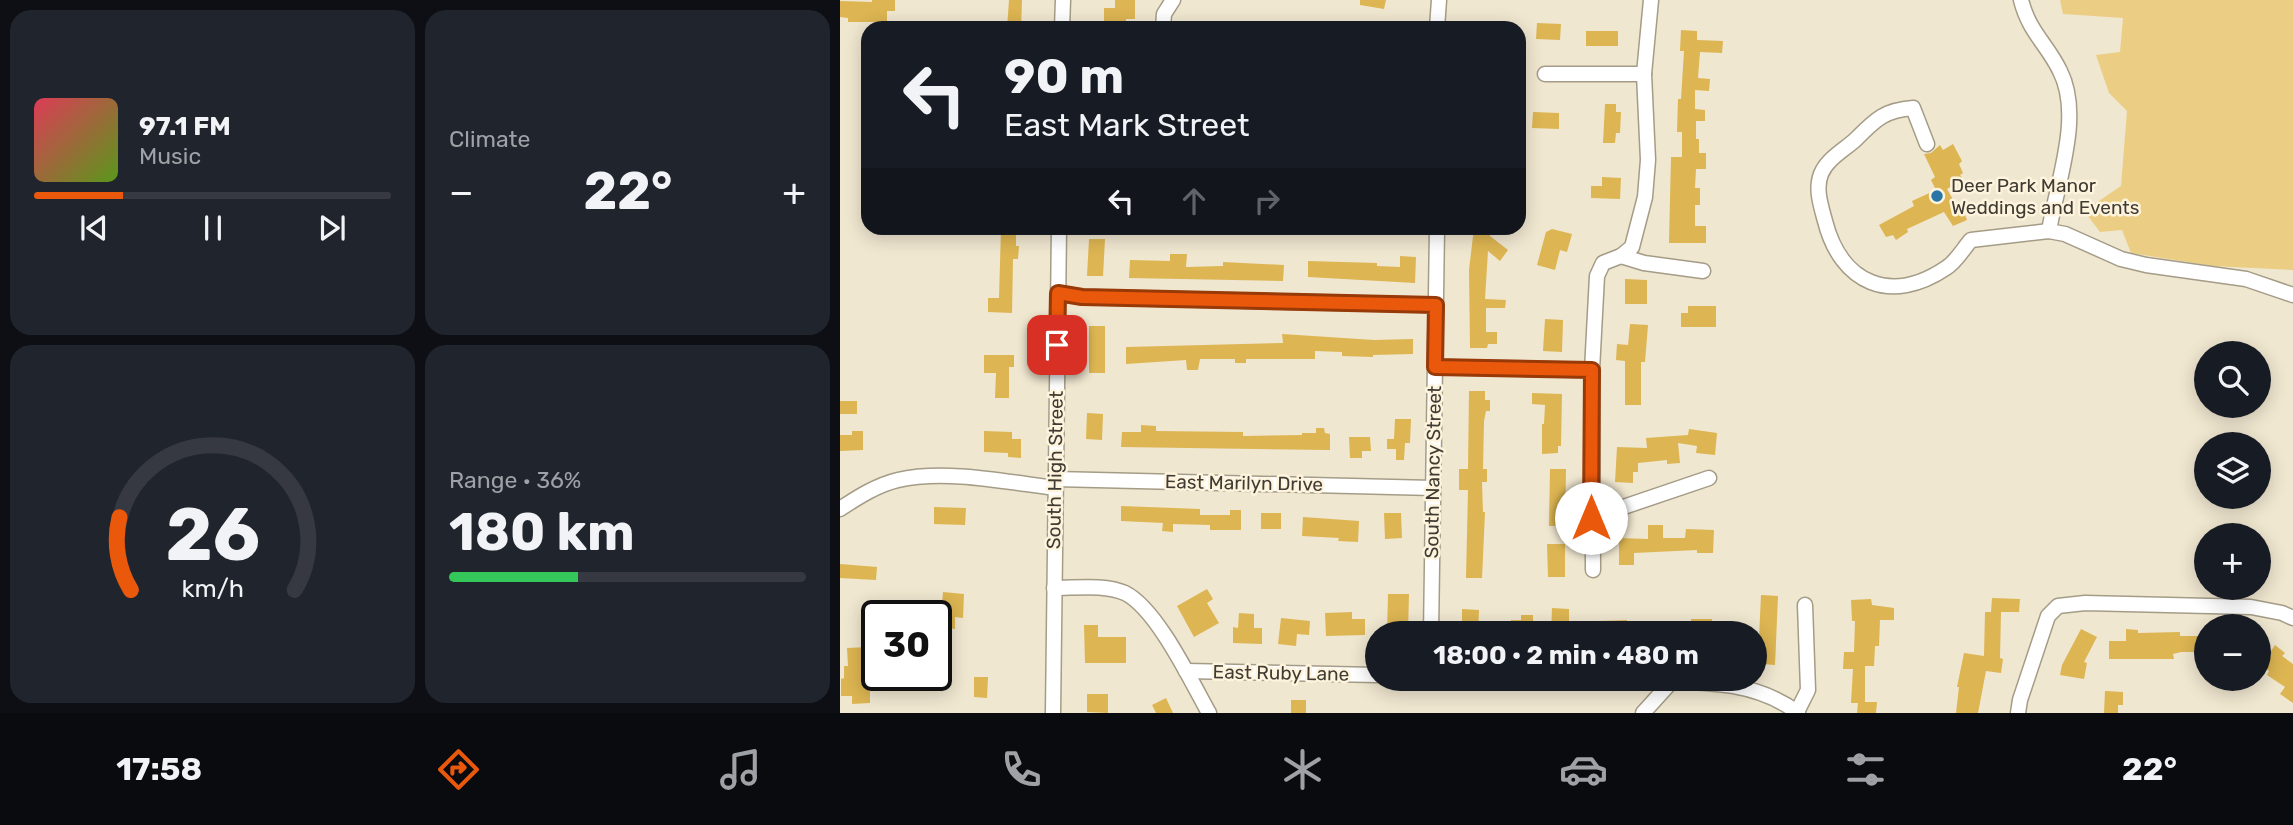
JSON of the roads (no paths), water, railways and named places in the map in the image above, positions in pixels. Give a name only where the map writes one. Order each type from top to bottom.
[{"type":"street","points":[[1062,21],[1063,0]]},
{"type":"street","points":[[1164,21],[1164,14],[1173,0]]},
{"type":"street","points":[[1438,21],[1439,0]]},
{"type":"street","points":[[1593,570],[1592,370],[1598,271],[1603,263],[1621,256],[1632,247],[1645,197],[1648,160],[1644,74],[1651,0]]},
{"type":"street","points":[[2021,0],[2025,18],[2059,68],[2069,92],[2071,116],[2049,231]]},
{"type":"street","points":[[1545,74],[1644,74]]},
{"type":"street","points":[[1927,144],[1913,108],[1897,109],[1883,113],[1828,162],[1821,173],[1818,186],[1827,230],[1839,256],[1854,274],[1869,283],[1890,288],[1922,282],[1949,267],[1971,240],[2049,231],[2065,234],[2120,259],[2246,279],[2293,295]]},
{"type":"street","name":"South High Street","points":[[1053,713],[1059,235]]},
{"type":"street","name":"South Nancy Street","points":[[1431,621],[1437,235]]},
{"type":"street","points":[[1621,256],[1644,264],[1703,271]]},
{"type":"street","points":[[1058,293],[1082,297],[1436,305]]},
{"type":"street","points":[[1435,367],[1592,370]]},
{"type":"street","name":"East Marilyn Drive","points":[[840,509],[882,485],[911,478],[958,477],[1055,483],[1433,488]]},
{"type":"street","points":[[1591,518],[1709,478]]},
{"type":"street","points":[[1054,588],[1112,589],[1126,594],[1141,606],[1186,671],[1209,713]]},
{"type":"street","points":[[1751,691],[1777,700],[1797,713],[1808,690],[1805,605]]},
{"type":"street","points":[[2018,713],[2038,650],[2043,624],[2058,606],[2250,607],[2282,613],[2293,618]]},
{"type":"street","name":"East Ruby Lane","points":[[1186,671],[1365,675]]},
{"type":"street","points":[[1643,713],[1663,691]]},
{"type":"place","name":"Deer Park Manor Weddings and Events","points":[[1937,196]]}]
